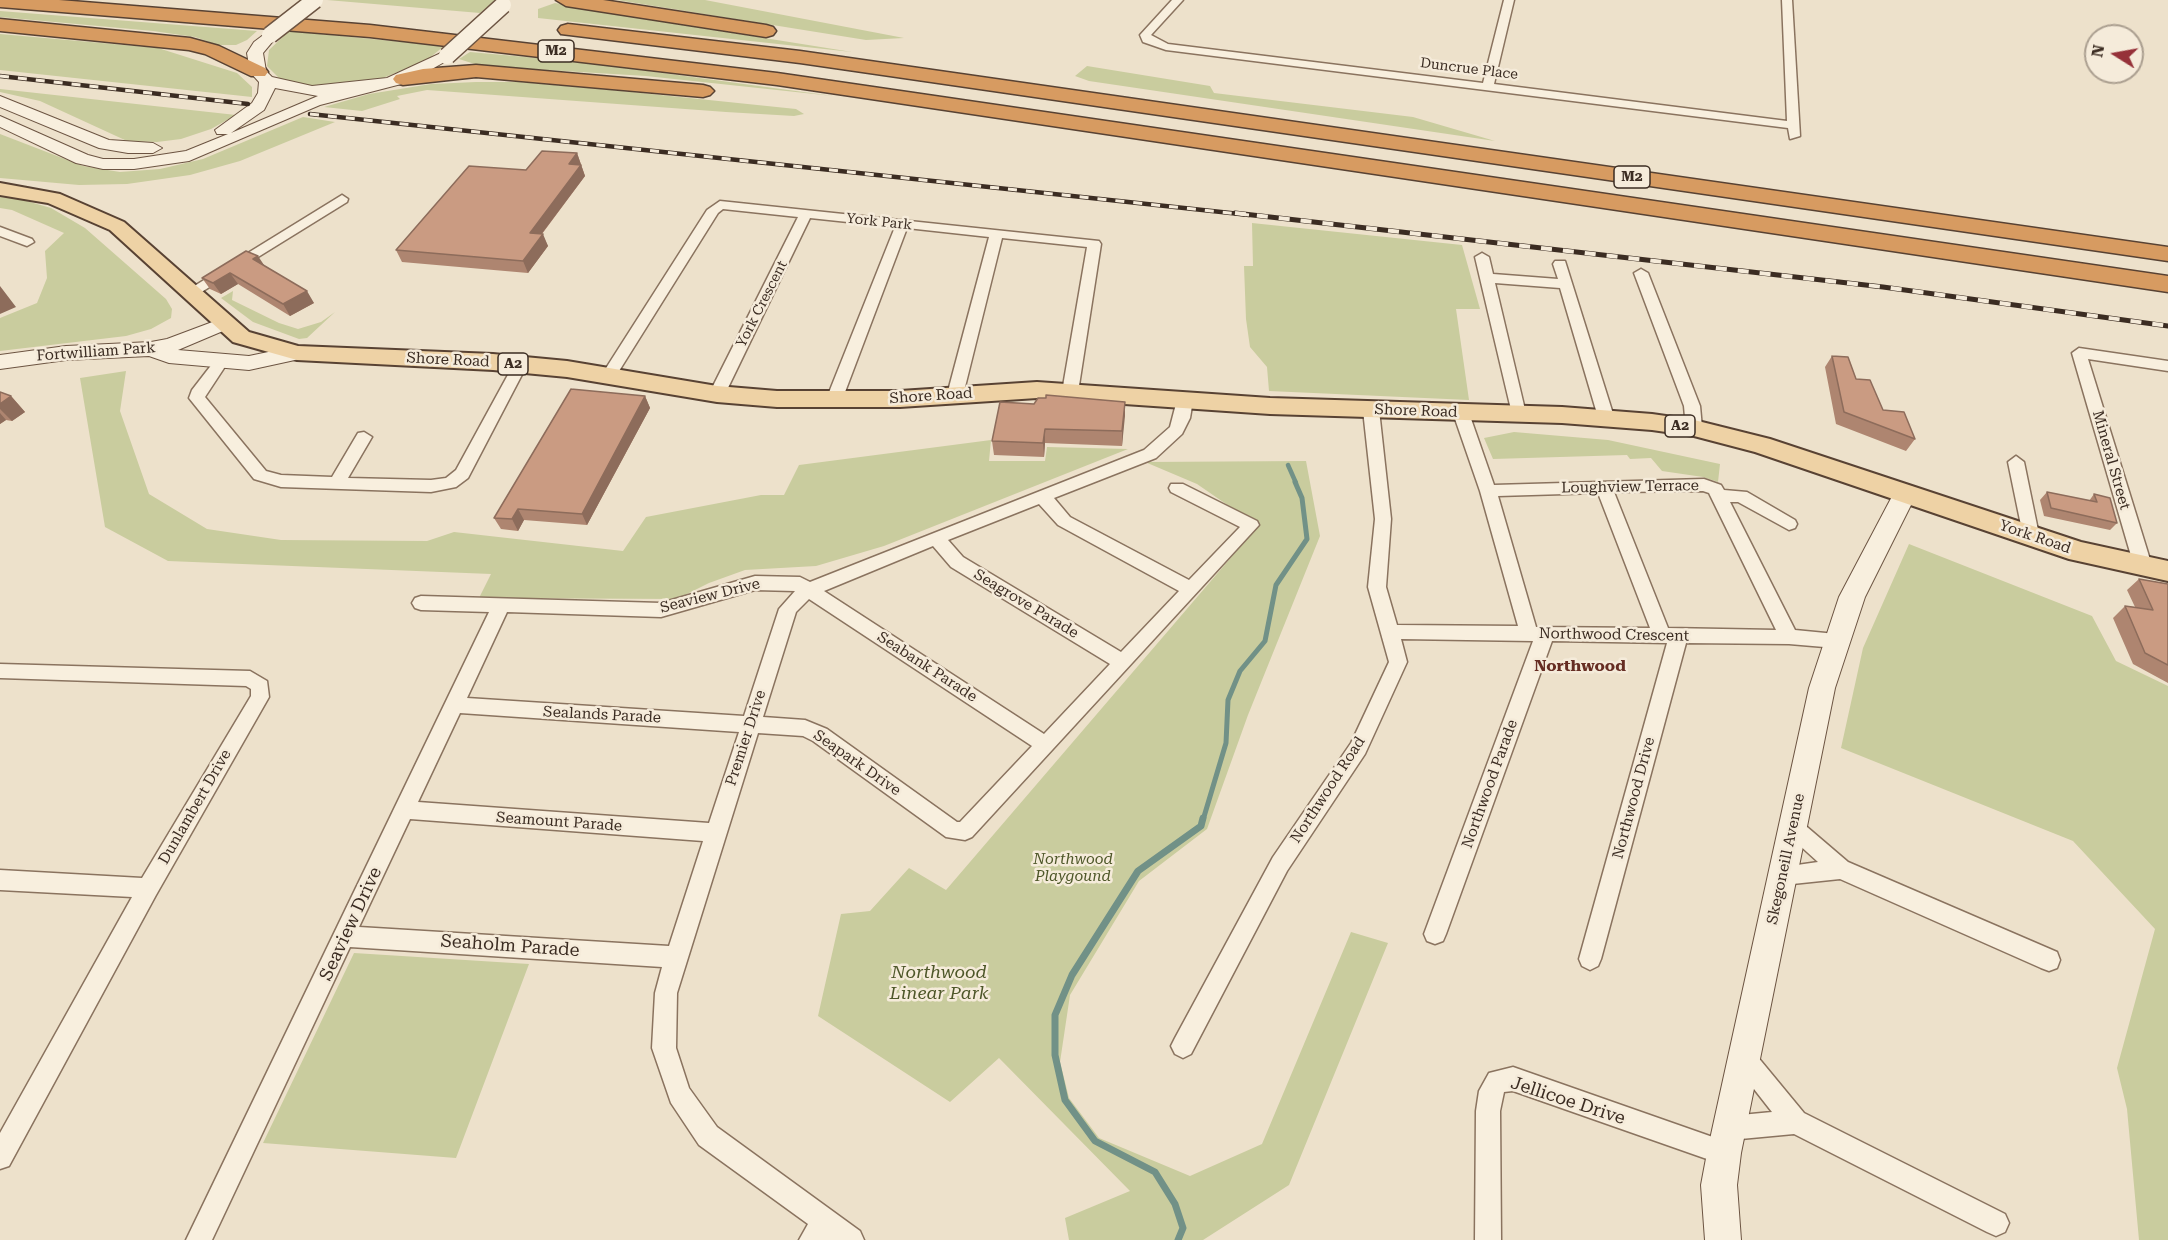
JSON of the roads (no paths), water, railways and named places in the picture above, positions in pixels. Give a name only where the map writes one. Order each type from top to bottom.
[{"type":"highway","points":[[566,0],[783,33]]},
{"type":"highway","name":"M2","points":[[0,1],[370,31],[777,79],[2168,284]]},
{"type":"highway","points":[[282,3],[338,8]]},
{"type":"highway","points":[[453,19],[511,25]]},
{"type":"highway","points":[[0,25],[190,44],[245,63],[263,77]]},
{"type":"highway","name":"M2","points":[[546,28],[800,57],[2168,254]]},
{"type":"highway","points":[[902,52],[1097,100]]},
{"type":"highway","points":[[403,79],[443,73],[504,73],[1033,123],[1108,127]]},
{"type":"main road","name":"Shore Road","points":[[0,189],[53,198],[117,226],[223,324],[241,337],[297,353],[520,365],[609,376],[717,394],[777,399],[834,400],[1016,390],[1371,410],[1606,417],[1694,428],[1761,445],[1905,493]]},
{"type":"main road","name":"York Road","points":[[1905,493],[2092,556],[2155,569]]},
{"type":"street","points":[[0,101],[105,144],[128,148],[162,147],[216,133],[244,118],[258,106],[266,93],[255,53],[259,45],[315,0]]},
{"type":"street","name":"Duncrue Place","points":[[1178,0],[1145,35],[1147,40],[1166,47],[1488,86],[1794,131],[1787,0]]},
{"type":"street","points":[[1488,86],[1509,0]]},
{"type":"street","points":[[0,121],[82,159],[103,164],[134,164],[189,156],[314,102],[403,79],[447,56],[505,2]]},
{"type":"street","points":[[263,77],[312,91],[362,88]]},
{"type":"street","points":[[190,293],[342,199]]},
{"type":"street","name":"York Park","points":[[609,376],[713,210],[720,205],[1094,244],[1070,392]]},
{"type":"street","name":"York Crescent","points":[[717,394],[807,214]]},
{"type":"street","points":[[834,400],[902,225]]},
{"type":"street","points":[[0,231],[27,242]]},
{"type":"street","points":[[955,395],[996,234]]},
{"type":"street","points":[[1482,257],[1518,414]]},
{"type":"street","points":[[1560,264],[1606,417]]},
{"type":"street","points":[[1641,273],[1692,406],[1694,428]]},
{"type":"street","points":[[1486,278],[1566,284]]},
{"type":"street","name":"Fortwilliam Park","points":[[0,362],[66,353],[151,350],[172,345],[223,324]]},
{"type":"street","points":[[151,350],[170,356],[221,362],[266,361],[297,353]]},
{"type":"street","name":"Mineral Street","points":[[2155,569],[2079,353],[2168,366]]},
{"type":"street","points":[[221,362],[196,394],[196,398],[260,475],[281,481],[431,486],[450,483],[462,474],[520,365]]},
{"type":"street","name":"Premier Drive","points":[[851,1240],[819,1230],[708,1136],[679,1095],[664,1048],[666,993],[676,957],[788,609],[810,590],[1150,454],[1176,430],[1182,417],[1185,400]]},
{"type":"street","name":"Northwood Road","points":[[1183,1046],[1280,864],[1358,748],[1398,662],[1377,587],[1383,519],[1371,410]]},
{"type":"street","points":[[1461,412],[1537,634]]},
{"type":"street","points":[[337,483],[364,437]]},
{"type":"street","points":[[2016,462],[2031,535]]},
{"type":"street","name":"Loughview Terrace","points":[[1488,491],[1704,485],[1715,489],[1789,637]]},
{"type":"street","points":[[1604,487],[1670,636]]},
{"type":"street","points":[[1044,744],[1251,525],[1177,488]]},
{"type":"street","name":"Skegoneill Avenue","points":[[1723,1240],[1719,1185],[1822,688],[1852,597],[1905,493]]},
{"type":"street","points":[[1043,496],[1064,521],[1191,589]]},
{"type":"street","points":[[1719,496],[1741,496],[1789,524]]},
{"type":"street","name":"Seagrove Parade","points":[[936,538],[957,562],[1123,663]]},
{"type":"street","name":"Seaview Drive","points":[[421,603],[661,610],[755,583],[800,584],[810,590]]},
{"type":"street","name":"Seabank Parade","points":[[810,590],[1044,744]]},
{"type":"street","name":"Seaview Drive","points":[[199,1240],[501,606]]},
{"type":"street","name":"Northwood Crescent","points":[[1391,632],[1789,637],[1836,641]]},
{"type":"street","name":"Northwood Parade","points":[[1435,934],[1537,634]]},
{"type":"street","name":"Northwood Drive","points":[[1590,959],[1670,636]]},
{"type":"street","name":"Dunlambert Drive","points":[[0,670],[250,679],[260,686],[260,697],[148,888],[0,1157]]},
{"type":"street","name":"Sealands Parade","points":[[453,705],[750,724]]},
{"type":"street","name":"Seapark Drive","points":[[750,724],[805,728],[820,735],[953,831],[965,831],[1044,744]]},
{"type":"street","name":"Seamount Parade","points":[[404,810],[715,833]]},
{"type":"street","points":[[1793,826],[1841,869],[2049,960]]},
{"type":"street","points":[[1783,875],[1841,869]]},
{"type":"street","points":[[0,880],[148,888]]},
{"type":"street","name":"Seaholm Parade","points":[[345,936],[676,957]]},
{"type":"street","points":[[1744,1058],[1795,1122],[1996,1223]]},
{"type":"street","name":"Jellicoe Drive","points":[[1488,1240],[1488,1111],[1491,1091],[1497,1081],[1513,1079],[1727,1141]]},
{"type":"street","points":[[1727,1141],[1795,1122]]},
{"type":"waterway","points":[[1288,465],[1296,483]]},
{"type":"waterway","points":[[1203,820],[1226,743],[1228,700],[1240,671],[1265,641],[1276,585],[1307,539],[1302,498],[1295,482]]},
{"type":"waterway","points":[[1178,1240],[1183,1228],[1175,1204],[1155,1172],[1095,1141],[1065,1100],[1055,1055],[1055,1015],[1072,975],[1138,871],[1201,826],[1203,818]]},
{"type":"railway","points":[[0,76],[248,104]]},
{"type":"railway","points":[[310,114],[1249,215]]},
{"type":"railway","points":[[1235,213],[1883,287],[2168,326]]},
{"type":"district","name":"Northwood","points":[[1580,666]]},
{"type":"park label","name":"Northwood Playgound","points":[[1073,868]]},
{"type":"park label","name":"Northwood Linear Park","points":[[939,983]]}]
